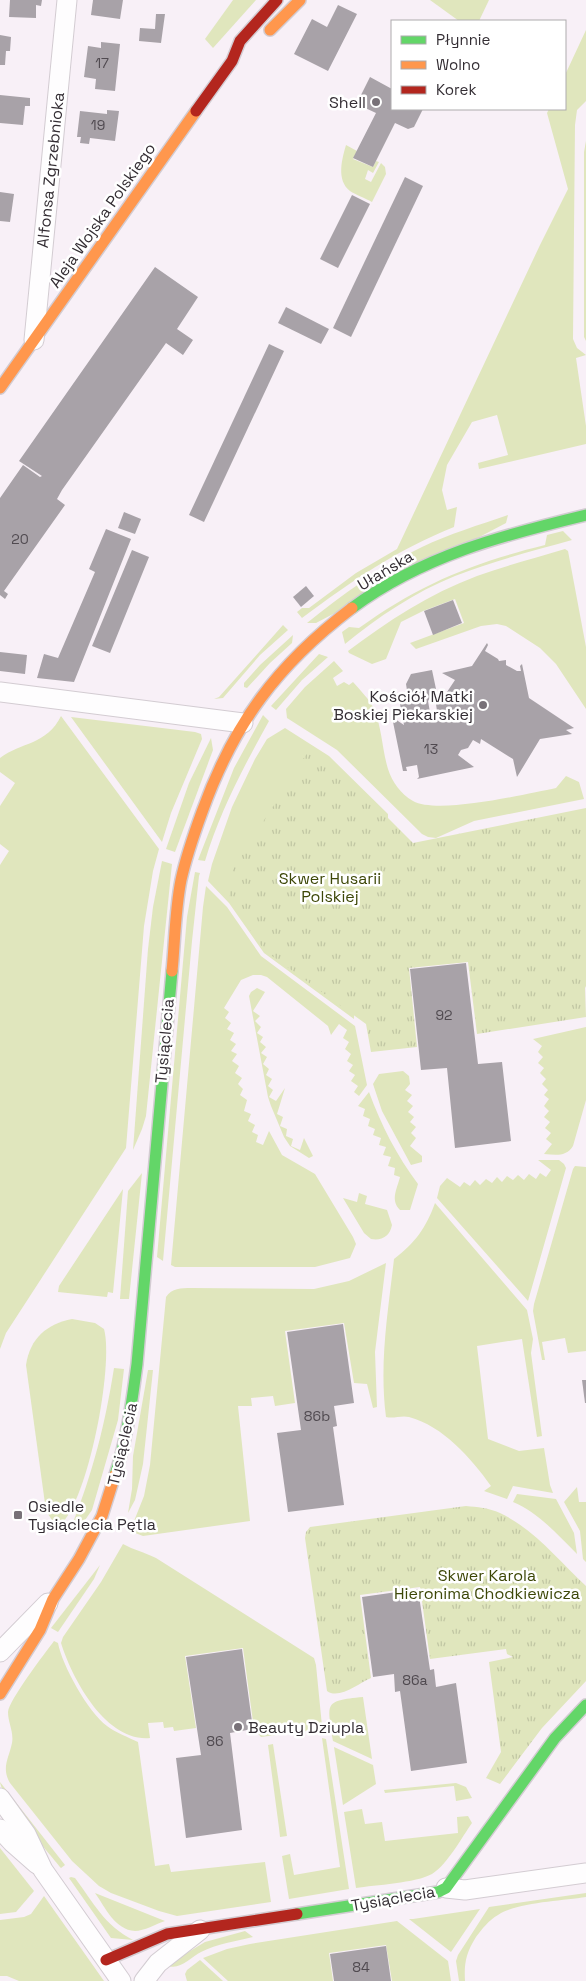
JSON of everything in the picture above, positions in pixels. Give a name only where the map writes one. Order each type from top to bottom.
[{"type":"street","name":"Alfonsa Zgrzebnioka","points":[[34,340],[67,0]]},
{"type":"street","name":"Aleja Wojska Polskiego","points":[[0,388],[232,61],[240,41],[277,0]]},
{"type":"street","name":"Aleja Wojska Polskiego","points":[[232,61],[255,44],[300,0]]},
{"type":"street","name":"Ułańska","points":[[243,723],[256,702],[283,670],[316,638],[353,609],[400,578],[428,563],[468,547],[586,515]]},
{"type":"street","points":[[0,692],[243,723]]},
{"type":"street","name":"Tysiąclecia","points":[[0,1694],[40,1630],[53,1599],[94,1532],[110,1495],[122,1454],[131,1412],[137,1364],[179,890],[185,862],[204,806],[220,767],[243,723]]},
{"type":"street","name":"Tysiąclecia","points":[[0,1652],[53,1599]]},
{"type":"street","name":"Tysiąclecia","points":[[106,1960],[167,1934],[438,1892],[446,1888],[555,1738],[586,1705]]},
{"type":"street","points":[[0,1798],[26,1834],[44,1870],[121,1981]]},
{"type":"street","points":[[0,1829],[44,1870]]},
{"type":"street","points":[[446,1888],[465,1890],[586,1873]]},
{"type":"street","name":"Tysiąclecia","points":[[144,1981],[158,1963],[200,1930]]},
{"type":"green space","points":[[233,0],[256,0],[213,48],[205,39]]},
{"type":"green space","points":[[430,0],[489,0],[479,20],[458,20]]},
{"type":"green space","points":[[586,30],[586,101],[577,110],[575,125],[573,339],[577,348],[586,355],[576,358],[586,426],[586,444],[479,469],[478,463],[508,455],[497,415],[472,422],[447,465],[442,490],[447,510],[457,507],[454,527],[393,556],[302,618],[297,612],[302,608],[309,608],[356,573],[397,549],[568,189],[547,113],[548,110],[566,110],[566,73]]},
{"type":"green space","points":[[586,141],[586,341],[584,337],[584,152]]},
{"type":"green space","points":[[346,145],[357,151],[353,159],[373,167],[376,161],[379,162],[373,173],[368,170],[365,179],[371,182],[381,163],[385,167],[386,174],[372,202],[350,191],[343,181],[341,169]]},
{"type":"green space","points":[[508,515],[506,523],[316,623],[307,623],[391,563],[443,538]]},
{"type":"green space","points":[[563,531],[572,540],[513,556],[440,582],[397,606],[345,644],[342,632],[349,627],[359,628],[425,587],[494,559],[545,545],[547,535]]},
{"type":"green space","points":[[565,549],[568,551],[586,647],[586,709],[556,664],[540,648],[506,626],[497,624],[481,626],[416,649],[410,643],[464,623],[455,599],[401,622],[386,659],[372,664],[348,651],[394,619],[459,583],[488,572]]},
{"type":"green space","points":[[283,625],[288,630],[260,655],[223,698],[214,699],[219,697]]},
{"type":"green space","points":[[293,635],[292,643],[247,688],[244,687],[244,683],[260,665]]},
{"type":"green space","points":[[319,654],[328,657],[302,680],[276,710],[271,706]]},
{"type":"green space","points":[[334,661],[343,671],[333,678],[337,686],[344,682],[349,685],[353,682],[372,706],[377,716],[390,774],[401,791],[413,801],[425,805],[442,806],[483,802],[556,788],[566,776],[579,782],[584,799],[474,821],[436,838],[422,834],[337,750],[287,718],[286,709],[305,687]]},
{"type":"green space","points":[[263,715],[269,721],[225,807],[205,861],[198,860],[234,768]]},
{"type":"green space","points":[[61,716],[159,849],[153,871],[144,926],[126,1148],[6,1333],[0,1349],[0,865],[9,851],[0,844],[0,806],[15,783],[0,772],[0,758],[49,733]]},
{"type":"green space","points":[[71,717],[201,734],[202,739],[171,813],[162,842]]},
{"type":"green space","points":[[285,728],[329,756],[388,814],[355,973],[354,1019],[264,953],[229,903],[208,881],[232,807],[255,759],[267,739]]},
{"type":"green space","points":[[211,738],[213,750],[175,852],[166,849],[189,783]]},
{"type":"green space","name":"Skwer Husarii Polskiej","points":[[312,749],[323,753],[413,843],[586,808],[586,1017],[477,1034],[468,962],[409,968],[417,1047],[371,1052],[366,1024],[265,951],[229,900],[233,869],[305,756]]},
{"type":"green space","points":[[162,861],[172,864],[146,1116],[133,1150],[148,949],[153,907]]},
{"type":"green space","points":[[195,872],[200,873],[192,941],[163,1261],[157,1257],[187,917]]},
{"type":"green space","points":[[206,886],[227,907],[261,956],[355,1026],[367,1085],[359,1096],[354,1092],[358,1086],[351,1081],[355,1075],[349,1071],[353,1065],[347,1061],[351,1054],[345,1049],[349,1042],[343,1038],[347,1030],[339,1024],[331,1035],[328,1026],[267,977],[253,975],[241,980],[224,1008],[229,1012],[225,1018],[231,1023],[227,1029],[234,1033],[230,1040],[236,1044],[231,1051],[237,1054],[232,1061],[239,1066],[235,1073],[242,1078],[238,1084],[243,1089],[240,1095],[247,1100],[244,1111],[251,1114],[248,1121],[255,1125],[252,1132],[258,1135],[256,1142],[263,1145],[269,1131],[282,1155],[315,1174],[356,1244],[350,1258],[315,1267],[175,1267],[171,1265]]},
{"type":"green space","points":[[257,988],[265,992],[253,1011],[260,1016],[255,1021],[261,1027],[257,1033],[263,1037],[260,1042],[266,1047],[261,1053],[267,1057],[263,1064],[269,1069],[266,1075],[272,1079],[268,1086],[273,1090],[269,1097],[276,1101],[285,1088],[277,1114],[283,1117],[280,1126],[287,1129],[286,1136],[293,1139],[291,1146],[300,1150],[304,1138],[313,1156],[309,1158],[290,1146],[284,1137],[268,1097],[249,996]]},
{"type":"green space","points":[[586,1027],[586,1100],[573,1146],[564,1154],[544,1154],[552,1144],[546,1139],[551,1133],[545,1128],[550,1122],[544,1117],[549,1111],[544,1106],[549,1099],[544,1095],[548,1090],[542,1084],[546,1079],[540,1073],[544,1068],[538,1063],[543,1057],[538,1052],[542,1046],[533,1039]]},
{"type":"green space","points":[[403,1071],[409,1076],[410,1084],[405,1090],[412,1095],[407,1101],[413,1106],[408,1112],[414,1117],[410,1122],[416,1127],[411,1133],[416,1138],[410,1146],[422,1156],[422,1162],[411,1165],[382,1111],[373,1084],[379,1074]]},
{"type":"green space","points":[[369,1092],[390,1140],[418,1184],[410,1210],[400,1210],[395,1202],[395,1194],[400,1177],[394,1175],[395,1168],[388,1166],[391,1157],[383,1155],[386,1147],[379,1145],[381,1138],[373,1135],[375,1129],[368,1126],[370,1119],[363,1116],[365,1109],[358,1106]]},
{"type":"green space","points":[[538,1160],[559,1160],[566,1168],[528,1301],[437,1198],[440,1186],[447,1178],[460,1187],[464,1182],[470,1186],[475,1180],[480,1185],[486,1179],[492,1183],[497,1177],[502,1182],[507,1176],[513,1180],[518,1175],[524,1180],[529,1174],[536,1179],[540,1173],[546,1177],[551,1170]]},
{"type":"green space","points":[[575,1166],[586,1167],[586,1351],[568,1353],[565,1338],[542,1342],[545,1360],[542,1360],[533,1311],[534,1304]]},
{"type":"green space","points":[[142,1173],[129,1299],[120,1299],[128,1191]]},
{"type":"green space","points":[[123,1189],[113,1293],[108,1292],[107,1297],[58,1292],[59,1286]]},
{"type":"green space","points":[[359,1193],[367,1196],[365,1204],[387,1210],[392,1225],[385,1237],[371,1239],[364,1233],[343,1198],[357,1202]]},
{"type":"green space","points":[[435,1203],[527,1310],[533,1339],[531,1353],[542,1436],[537,1437],[522,1339],[477,1346],[488,1439],[519,1451],[544,1448],[553,1493],[513,1486],[507,1499],[484,1491],[491,1486],[475,1465],[445,1435],[421,1421],[409,1417],[386,1417],[383,1377],[384,1357],[394,1259],[419,1234],[428,1220]]},
{"type":"green space","points":[[386,1263],[375,1352],[377,1407],[373,1408],[367,1384],[354,1383],[344,1323],[285,1331],[295,1403],[275,1406],[273,1396],[251,1398],[252,1406],[238,1406],[250,1521],[143,1536],[130,1531],[144,1496],[150,1465],[166,1297],[168,1294],[174,1290],[184,1288],[314,1289],[349,1281]]},
{"type":"green space","points":[[72,1319],[95,1323],[104,1329],[106,1347],[105,1371],[102,1401],[89,1462],[70,1511],[60,1525],[54,1523],[46,1511],[26,1365],[31,1347],[41,1334],[55,1324]]},
{"type":"green space","points":[[114,1368],[124,1369],[118,1420],[92,1510],[83,1523],[73,1527],[72,1525],[98,1448]]},
{"type":"green space","points":[[148,1370],[153,1370],[143,1464],[135,1500],[128,1513],[132,1489],[133,1456]]},
{"type":"green space","points":[[577,1487],[579,1502],[586,1502],[586,1562],[583,1559],[580,1531],[564,1502]]},
{"type":"green space","points":[[517,1494],[556,1499],[574,1533],[577,1554],[539,1518],[513,1502]]},
{"type":"green space","name":"Skwer Karola Hieronima Chodkiewicza","points":[[466,1506],[479,1507],[500,1513],[524,1528],[546,1546],[586,1586],[586,1681],[542,1728],[500,1784],[486,1778],[501,1752],[489,1662],[513,1657],[507,1654],[506,1649],[430,1659],[420,1587],[360,1595],[371,1678],[343,1692],[332,1693],[327,1691],[305,1538],[306,1532],[310,1527]]},
{"type":"green space","points":[[123,1544],[156,1558],[314,1658],[322,1726],[314,1730],[261,1737],[254,1729],[243,1648],[185,1656],[196,1728],[174,1731],[173,1727],[164,1728],[163,1722],[148,1723],[150,1738],[134,1737],[119,1730],[105,1719],[82,1689],[73,1673],[61,1643],[63,1637],[101,1582]]},
{"type":"green space","points":[[100,1565],[94,1579],[58,1632],[51,1628]]},
{"type":"green space","points":[[54,1641],[58,1643],[70,1675],[92,1710],[118,1733],[138,1742],[155,1866],[169,1864],[171,1872],[265,1862],[271,1902],[177,1916],[111,1893],[99,1886],[72,1861],[10,1783],[6,1773],[6,1763],[12,1739],[8,1716],[10,1706],[28,1676]]},
{"type":"green space","points":[[363,1697],[372,1759],[333,1741],[329,1711],[331,1706],[340,1700]]},
{"type":"green space","points":[[322,1738],[326,1739],[349,1889],[289,1899],[282,1856],[290,1854],[294,1875],[340,1867]]},
{"type":"green space","points":[[273,1744],[287,1836],[280,1837],[268,1745]]},
{"type":"green space","points":[[334,1747],[373,1765],[376,1784],[343,1805]]},
{"type":"green space","points":[[0,1782],[65,1865],[61,1868],[17,1812]]},
{"type":"green space","points":[[456,1783],[466,1787],[472,1798],[456,1801],[454,1786],[385,1793],[384,1790]]},
{"type":"green space","points":[[362,1809],[365,1824],[382,1822],[385,1841],[458,1833],[457,1817],[468,1816],[472,1823],[449,1858],[432,1874],[406,1882],[356,1888],[344,1812]]},
{"type":"green space","points":[[0,1848],[34,1891],[16,1912],[0,1914]]},
{"type":"green space","points":[[69,1878],[75,1878],[94,1905],[114,1928],[133,1940],[111,1938]]},
{"type":"green space","points":[[95,1893],[165,1921],[142,1930],[128,1930],[111,1917]]},
{"type":"green space","points":[[586,1893],[586,1897],[517,1907],[495,1917],[476,1937],[466,1958],[465,1981],[459,1981],[456,1961],[458,1955],[489,1907]]},
{"type":"green space","points":[[44,1896],[104,1981],[19,1981],[7,1976],[0,1976],[0,1920],[24,1917],[31,1914]]},
{"type":"green space","points":[[480,1909],[451,1952],[409,1919],[413,1919]]},
{"type":"green space","points":[[397,1921],[448,1961],[451,1981],[392,1981],[386,1945],[329,1953],[333,1981],[228,1981],[203,1958],[227,1949],[250,1944]]},
{"type":"green space","points":[[245,1931],[253,1937],[207,1949],[176,1967],[167,1965],[205,1942]]},
{"type":"green space","points":[[200,1960],[223,1981],[187,1981],[185,1974],[187,1970]]},
{"type":"building","points":[[10,0],[42,0],[41,6],[36,5],[36,18],[9,17]]},
{"type":"building","points":[[93,0],[123,0],[120,19],[91,15]]},
{"type":"building","points":[[338,5],[357,14],[328,71],[294,54],[312,19],[327,27]]},
{"type":"building","points":[[156,14],[165,14],[161,43],[139,41],[140,28],[155,29]]},
{"type":"building","points":[[0,35],[11,37],[10,51],[6,51],[5,65],[0,65]]},
{"type":"building","points":[[101,42],[120,44],[115,91],[95,89],[96,79],[84,77],[88,46],[101,48]]},
{"type":"building","points":[[370,77],[391,88],[391,110],[422,110],[414,127],[408,129],[395,123],[373,167],[353,158],[376,113],[361,106],[359,99]]},
{"type":"building","points":[[0,95],[30,98],[30,106],[25,106],[23,125],[0,123]]},
{"type":"building","points":[[107,110],[119,111],[115,141],[90,138],[89,144],[80,143],[81,137],[77,137],[80,111],[107,114]]},
{"type":"building","points":[[405,177],[423,186],[351,337],[333,328]]},
{"type":"building","points":[[0,192],[14,194],[10,222],[0,221]]},
{"type":"building","points":[[352,195],[370,204],[338,268],[320,259]]},
{"type":"building","points":[[155,267],[198,297],[177,329],[193,340],[183,355],[166,343],[62,490],[57,499],[65,505],[4,591],[8,594],[5,599],[0,595],[0,498],[23,465],[40,477],[42,476],[19,461]]},
{"type":"building","points":[[286,307],[329,329],[321,344],[278,323]]},
{"type":"building","points":[[269,344],[284,351],[204,522],[189,515]]},
{"type":"building","points":[[124,512],[141,519],[135,534],[118,528]]},
{"type":"building","points":[[106,529],[131,539],[74,682],[37,678],[44,654],[58,658],[95,572],[89,569]]},
{"type":"building","points":[[132,550],[149,557],[110,653],[92,646]]},
{"type":"building","points":[[306,586],[314,596],[301,607],[293,597]]},
{"type":"building","points":[[453,600],[462,623],[433,635],[424,611]]},
{"type":"building","name":"Kościół Matki Boskiej Piekarskiej","points":[[487,643],[485,651],[499,661],[506,660],[506,665],[517,671],[521,671],[520,666],[522,664],[529,698],[574,728],[566,730],[572,734],[540,739],[517,777],[513,759],[481,739],[480,744],[473,740],[468,748],[461,750],[458,755],[474,767],[417,779],[419,777],[417,765],[406,767],[407,771],[403,771],[393,722],[395,723],[395,719],[404,725],[400,704],[409,703],[406,684],[411,674],[432,670],[436,689],[428,701],[431,718],[432,714],[438,717],[435,698],[438,697],[439,704],[455,680],[442,673],[472,666]]},
{"type":"building","points":[[0,652],[27,655],[25,674],[0,671]]},
{"type":"building","points":[[466,963],[478,1064],[502,1062],[511,1141],[455,1148],[447,1068],[421,1070],[410,969]]},
{"type":"building","points":[[343,1324],[354,1403],[334,1406],[337,1426],[333,1427],[344,1505],[288,1512],[277,1433],[301,1430],[287,1332]]},
{"type":"building","points":[[582,1380],[586,1380],[586,1403],[585,1403]]},
{"type":"building","points":[[418,1589],[430,1670],[434,1669],[436,1687],[456,1683],[467,1763],[411,1771],[400,1691],[395,1692],[394,1674],[373,1677],[362,1597]]},
{"type":"building","points":[[242,1649],[253,1729],[230,1733],[242,1830],[186,1838],[176,1758],[201,1755],[186,1657]]},
{"type":"building","points":[[386,1946],[391,1981],[334,1981],[330,1954]]},
{"type":"traffic: fast","points":[[352,608],[406,574],[435,561],[494,540],[586,515]]},
{"type":"traffic: fast","points":[[115,1475],[126,1434],[137,1364],[172,971]]},
{"type":"traffic: fast","points":[[297,1914],[438,1892],[446,1888],[555,1738],[586,1705]]},
{"type":"traffic: slow","points":[[270,30],[300,0]]},
{"type":"traffic: slow","points":[[0,388],[196,111]]},
{"type":"traffic: slow","points":[[172,971],[177,903],[183,871],[202,812],[228,751],[244,723],[280,674],[301,651],[352,608]]},
{"type":"traffic: slow","points":[[0,1694],[40,1630],[53,1599],[79,1559],[102,1516],[115,1475]]},
{"type":"traffic: jam","points":[[196,111],[232,61],[240,41],[277,0]]},
{"type":"traffic: jam","points":[[106,1960],[167,1934],[297,1914]]},
{"type":"place","name":"Shell","points":[[376,102]]},
{"type":"place","name":"Kościół Matki Boskiej Piekarskiej","points":[[483,705]]},
{"type":"place","name":"Osiedle Tysiąclecia Pętla","points":[[18,1515]]},
{"type":"place","name":"Beauty Dziupla","points":[[238,1727]]}]
